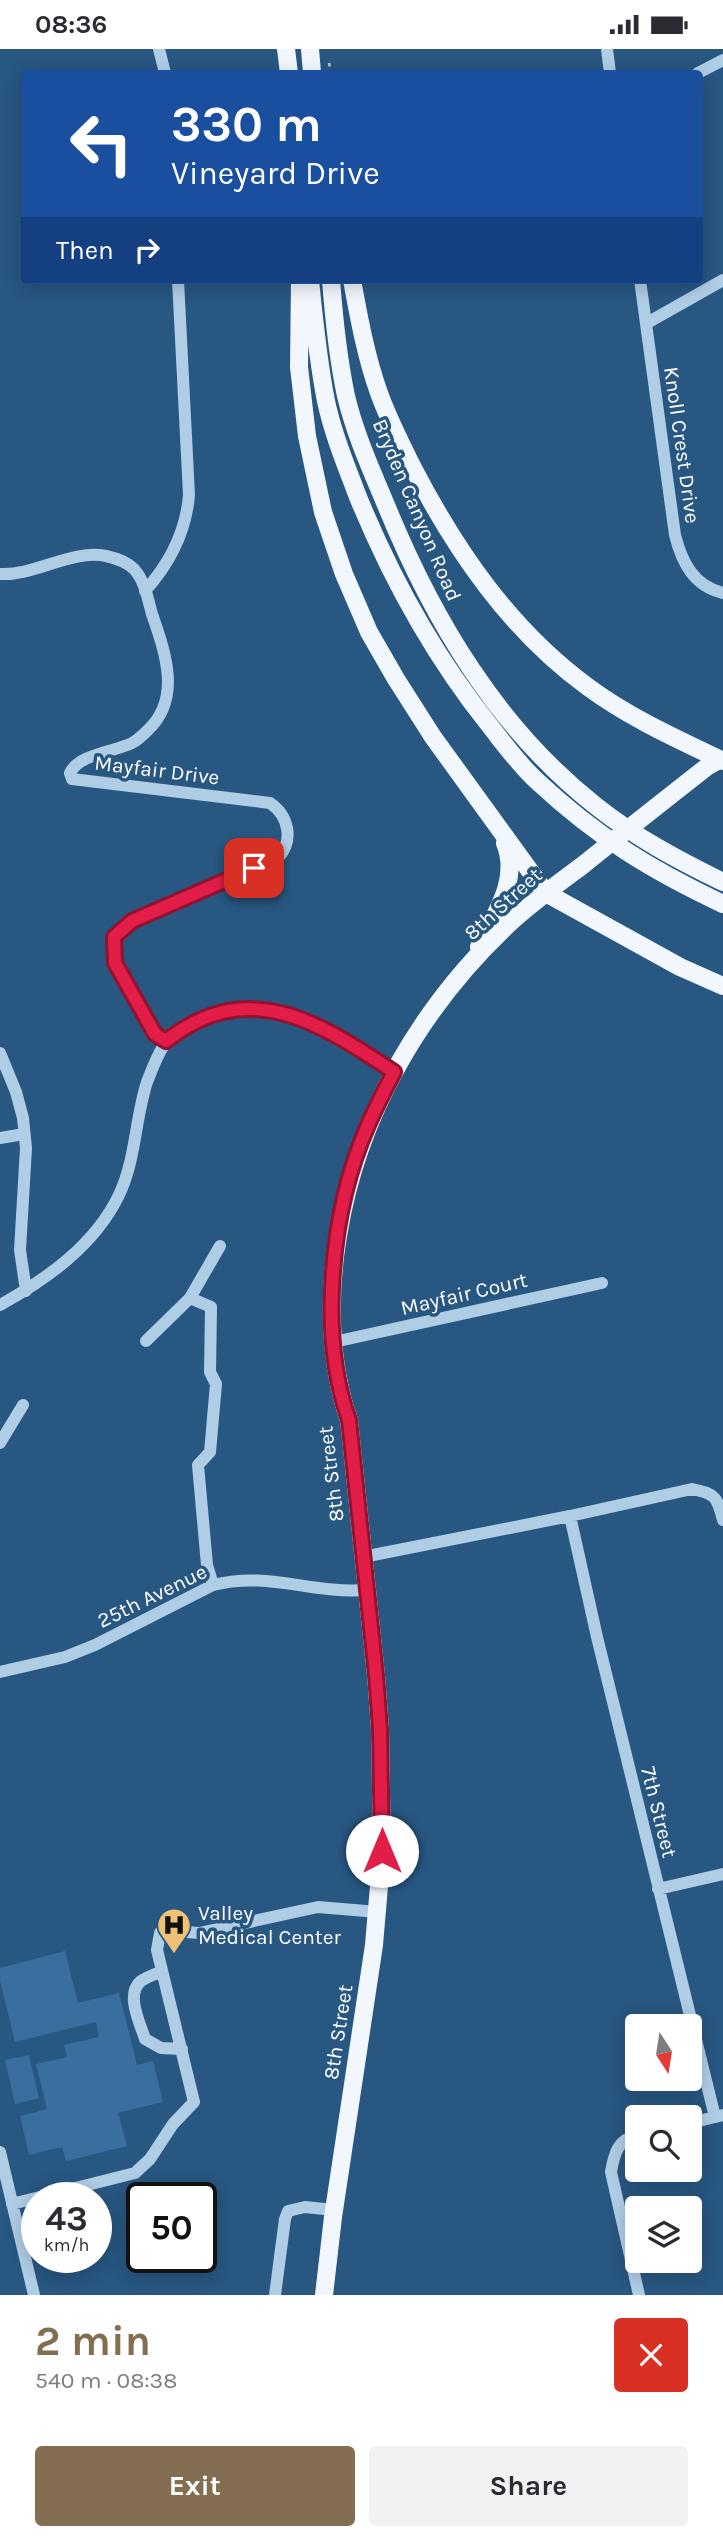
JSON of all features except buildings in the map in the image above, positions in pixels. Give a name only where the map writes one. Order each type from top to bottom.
[{"type":"main road","points":[[286,49],[289,70]]},
{"type":"main road","points":[[310,49],[312,70]]},
{"type":"main road","points":[[300,284],[299,366],[307,436],[323,512],[344,574],[369,632],[396,679],[433,737],[547,893],[680,967],[723,986]]},
{"type":"main road","name":"Bryden Canyon Road","points":[[311,284],[324,389],[341,454],[403,596],[435,651],[466,695],[536,781],[626,854],[672,881],[723,904]]},
{"type":"main road","name":"Bryden Canyon Road","points":[[331,284],[338,348],[347,397],[362,448],[421,586],[451,640],[481,685],[515,728],[550,765],[595,805],[643,840],[723,882]]},
{"type":"main road","points":[[353,284],[365,346],[379,394],[398,437],[435,512],[512,620],[589,688],[670,736],[722,760]]},
{"type":"main road","name":"8th Street","points":[[324,2295],[378,1912],[382,1851],[380,1729],[349,1420],[340,1396],[334,1342],[334,1271],[340,1220],[351,1175],[367,1126],[394,1072],[418,1033],[469,967],[512,921],[685,785],[722,760]]},
{"type":"main road","points":[[469,967],[509,885],[510,854],[500,830]]},
{"type":"street","points":[[159,49],[164,70]]},
{"type":"street","points":[[607,52],[610,70]]},
{"type":"street","points":[[703,70],[723,59]]},
{"type":"street","points":[[647,323],[723,280]]},
{"type":"street","points":[[0,573],[99,555],[134,568],[145,591],[176,548],[188,510],[189,495],[178,284]]},
{"type":"street","name":"Knoll Crest Drive","points":[[641,284],[675,535],[687,570],[710,590],[723,593]]},
{"type":"street","name":"Mayfair Drive","points":[[145,591],[167,657],[169,672],[168,688],[157,721],[134,743],[72,768],[72,779],[270,803],[279,810],[288,832],[284,851],[278,858],[132,921],[114,937],[115,963],[155,1034],[166,1041]]},
{"type":"street","points":[[0,1305],[26,1291],[74,1255],[106,1217],[119,1195],[135,1144],[144,1092],[166,1041],[199,1019],[257,1009],[290,1014],[313,1023],[394,1072]]},
{"type":"street","points":[[0,1053],[16,1091],[26,1148],[20,1250],[26,1291]]},
{"type":"street","points":[[0,1138],[24,1134]]},
{"type":"street","points":[[146,1341],[190,1298],[220,1246]]},
{"type":"street","name":"Mayfair Court","points":[[334,1342],[602,1283]]},
{"type":"street","points":[[190,1298],[211,1307],[210,1372],[216,1384],[210,1452],[198,1465],[207,1565],[213,1585]]},
{"type":"street","points":[[0,1443],[23,1405]]},
{"type":"street","points":[[363,1557],[692,1489],[712,1493],[718,1501],[723,1520]]},
{"type":"street","name":"7th Street","points":[[570,1516],[658,1889],[719,2116]]},
{"type":"street","name":"25th Avenue","points":[[0,1672],[65,1657],[95,1645],[213,1585],[230,1581],[255,1579],[341,1592],[366,1590]]},
{"type":"street","points":[[658,1889],[723,1874]]},
{"type":"street","points":[[12,2204],[124,2176],[143,2167],[173,2124],[194,2102],[157,1950],[160,1933],[199,1933],[317,1907],[378,1912]]},
{"type":"street","points":[[162,1971],[141,1981],[134,1991],[135,2005],[145,2039],[161,2048],[182,2049]]},
{"type":"street","points":[[625,2141],[618,2148],[611,2172],[639,2295]]},
{"type":"street","points":[[1,2158],[33,2295]]},
{"type":"street","points":[[275,2295],[288,2211],[305,2207],[334,2210]]},
{"type":"path","points":[[330,63],[331,70]]},
{"type":"place","name":"Valley Medical Center","points":[[174,1955]]},
{"type":"route","points":[[254,868],[132,921],[114,937],[113,955],[155,1034],[166,1041],[199,1019],[219,1014],[270,1009],[313,1023],[394,1072],[367,1126],[351,1175],[335,1254],[332,1305],[340,1396],[349,1420],[376,1675],[380,1729],[382,1851]]}]
